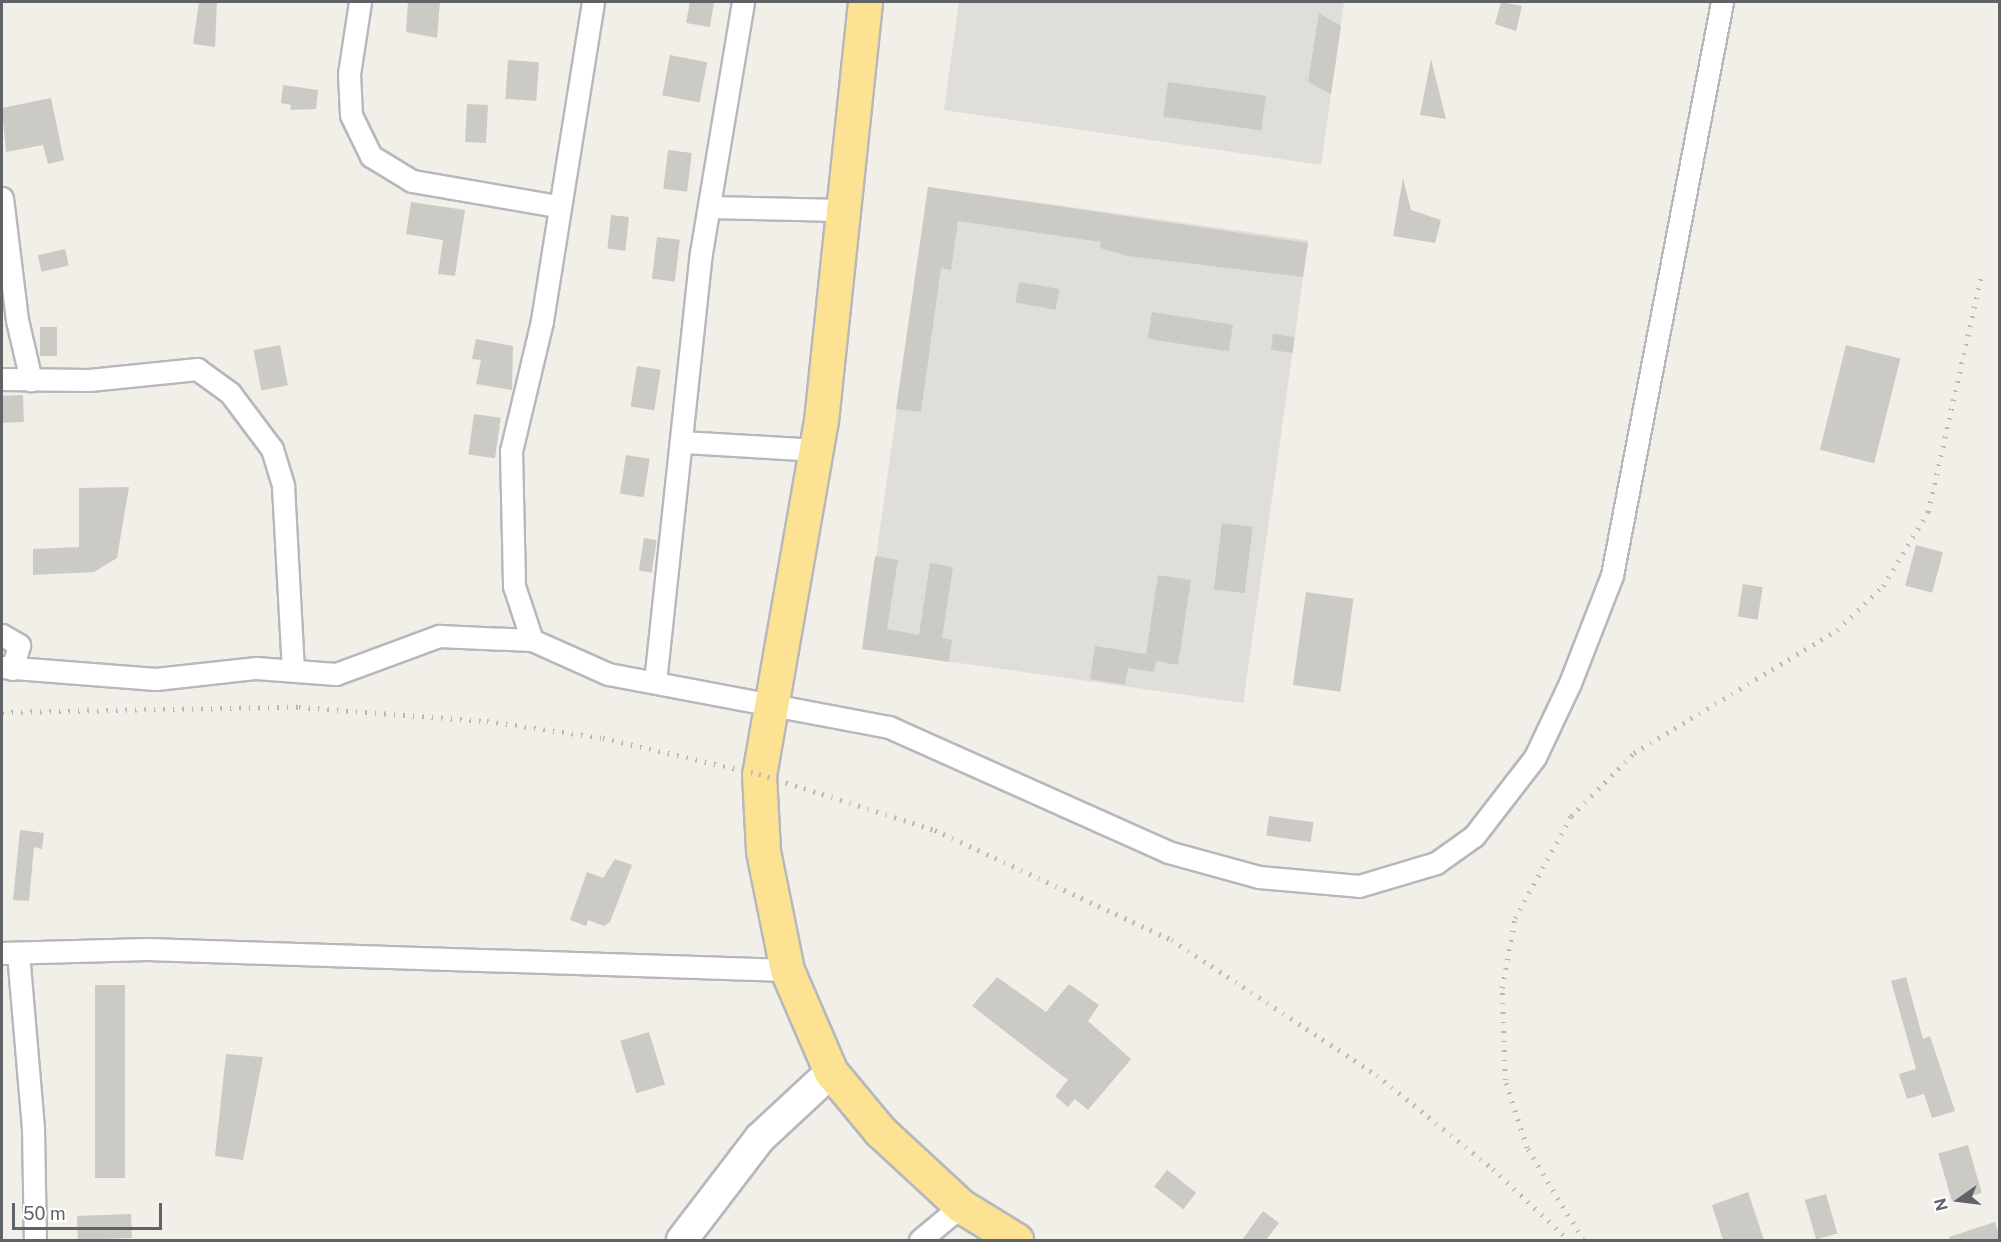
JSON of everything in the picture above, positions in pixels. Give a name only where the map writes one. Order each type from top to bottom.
[{"type":"highway","points":[[865,2],[816,450],[768,701],[760,811],[787,970],[831,1072],[880,1131],[962,1206],[1016,1240]]},
{"type":"street","points":[[360,2],[349,74],[351,116],[371,156],[412,181],[556,206]]},
{"type":"street","points":[[532,640],[514,586],[511,451],[542,321],[556,206],[592,2]]},
{"type":"street","points":[[655,682],[709,207],[743,2]]},
{"type":"street","points":[[2,635],[19,645],[7,668],[156,679],[293,669],[352,671],[439,636],[532,640],[608,674],[768,701],[889,728],[1168,852],[1259,877],[1359,886],[1412,874],[1459,848],[1498,810],[1535,757],[1612,575],[1722,2]]},
{"type":"street","points":[[2,198],[17,320],[31,380]]},
{"type":"street","points":[[709,207],[841,210]]},
{"type":"street","points":[[2,379],[31,380],[197,369],[230,393],[272,449],[283,486],[293,669]]},
{"type":"street","points":[[683,441],[816,450]]},
{"type":"street","points":[[35,1240],[33,1129],[10,953],[147,949],[787,970]]},
{"type":"street","points":[[682,1240],[760,1138],[831,1072]]},
{"type":"street","points":[[920,1240],[962,1206]]},
{"type":"shaded area","points":[[959,2],[1344,2],[1321,165],[944,110]]},
{"type":"shaded area","points":[[928,187],[1308,240],[1243,703],[863,649]]},
{"type":"building","points":[[199,2],[217,2],[215,47],[193,44]]},
{"type":"building","points":[[408,2],[440,2],[437,38],[406,32]]},
{"type":"building","points":[[690,2],[714,2],[710,27],[686,23]]},
{"type":"building","points":[[1501,2],[1522,6],[1516,31],[1495,24]]},
{"type":"building","points":[[1319,13],[1341,26],[1331,94],[1308,82]]},
{"type":"building","points":[[670,55],[707,62],[699,102],[662,95]]},
{"type":"building","points":[[1431,59],[1446,119],[1420,115]]},
{"type":"building","points":[[508,60],[539,62],[536,101],[505,99]]},
{"type":"building","points":[[1168,82],[1266,96],[1261,130],[1163,117]]},
{"type":"building","points":[[283,85],[318,90],[316,109],[290,110],[291,105],[281,103]]},
{"type":"building","points":[[51,98],[64,160],[48,164],[43,145],[6,152],[2,108]]},
{"type":"building","points":[[467,104],[488,105],[486,143],[465,142]]},
{"type":"building","points":[[668,150],[692,153],[687,192],[663,189]]},
{"type":"building","points":[[1403,178],[1411,210],[1441,220],[1435,243],[1393,236]]},
{"type":"building","points":[[928,187],[1308,243],[1303,277],[1128,256],[1100,248],[1101,242],[958,221],[951,270],[941,268],[921,412],[896,409]]},
{"type":"building","points":[[411,202],[465,210],[455,276],[438,274],[443,240],[406,234]]},
{"type":"building","points":[[611,215],[629,217],[625,251],[607,249]]},
{"type":"building","points":[[657,237],[680,240],[675,281],[652,279]]},
{"type":"building","points":[[65,249],[69,266],[42,272],[38,255]]},
{"type":"building","points":[[1019,282],[1059,289],[1056,310],[1015,303]]},
{"type":"building","points":[[1152,312],[1233,325],[1229,351],[1148,339]]},
{"type":"building","points":[[40,327],[57,327],[57,356],[40,356]]},
{"type":"building","points":[[1273,334],[1295,337],[1293,353],[1271,350]]},
{"type":"building","points":[[476,339],[513,346],[512,390],[476,384],[481,360],[472,359]]},
{"type":"building","points":[[280,345],[288,385],[261,390],[253,350]]},
{"type":"building","points":[[1846,345],[1900,359],[1874,463],[1820,450]]},
{"type":"building","points":[[637,366],[661,370],[654,410],[631,406]]},
{"type":"building","points":[[23,395],[24,422],[3,423],[2,396]]},
{"type":"building","points":[[474,414],[501,418],[495,458],[468,455]]},
{"type":"building","points":[[626,455],[650,459],[644,497],[620,494]]},
{"type":"building","points":[[129,487],[117,558],[94,572],[33,575],[33,549],[79,547],[79,488]]},
{"type":"building","points":[[1222,523],[1253,527],[1245,593],[1214,590]]},
{"type":"building","points":[[644,538],[657,540],[652,573],[639,571]]},
{"type":"building","points":[[1916,545],[1943,552],[1932,593],[1905,586]]},
{"type":"building","points":[[875,556],[898,560],[887,629],[919,635],[930,563],[953,567],[942,638],[952,640],[949,662],[862,649]]},
{"type":"building","points":[[1158,575],[1191,580],[1178,665],[1156,661],[1154,672],[1128,668],[1125,685],[1090,679],[1095,646],[1146,654]]},
{"type":"building","points":[[1743,584],[1763,587],[1758,620],[1738,617]]},
{"type":"building","points":[[1306,592],[1354,599],[1340,692],[1293,685]]},
{"type":"building","points":[[1269,816],[1314,822],[1311,842],[1266,836]]},
{"type":"building","points":[[20,830],[44,833],[42,849],[34,847],[29,901],[13,900]]},
{"type":"building","points":[[615,859],[632,865],[610,922],[604,926],[588,920],[586,926],[570,920],[587,872],[603,878]]},
{"type":"building","points":[[997,977],[1046,1012],[1069,984],[1099,1005],[1088,1021],[1131,1059],[1088,1110],[1075,1099],[1068,1107],[1055,1096],[1068,1080],[972,1006]]},
{"type":"building","points":[[1906,977],[1923,1039],[1930,1036],[1955,1111],[1932,1118],[1924,1094],[1907,1099],[1899,1074],[1916,1069],[1891,981]]},
{"type":"building","points":[[95,985],[125,985],[125,1178],[95,1178]]},
{"type":"building","points":[[649,1032],[665,1085],[636,1093],[620,1041]]},
{"type":"building","points":[[226,1054],[263,1057],[243,1160],[215,1156]]},
{"type":"building","points":[[1968,1145],[1982,1193],[1952,1202],[1938,1154]]},
{"type":"building","points":[[1167,1170],[1196,1193],[1183,1209],[1154,1187]]},
{"type":"building","points":[[1748,1192],[1764,1240],[1723,1240],[1712,1205]]},
{"type":"building","points":[[1826,1194],[1837,1233],[1816,1239],[1805,1200]]},
{"type":"building","points":[[1263,1211],[1279,1223],[1266,1240],[1242,1240]]},
{"type":"building","points":[[131,1214],[132,1238],[78,1240],[77,1216]]},
{"type":"building","points":[[1995,1222],[2000,1240],[1949,1240],[1949,1237]]},
{"type":"railway","points":[[1583,1240],[1527,1148],[1505,1080],[1502,988],[1515,918],[1571,816],[1634,753],[1837,630],[1883,586],[1928,512],[1981,277]]},
{"type":"railway","points":[[2,712],[299,707],[487,721],[603,738],[759,774],[935,830],[1172,940],[1377,1075],[1493,1169],[1569,1240]]}]
